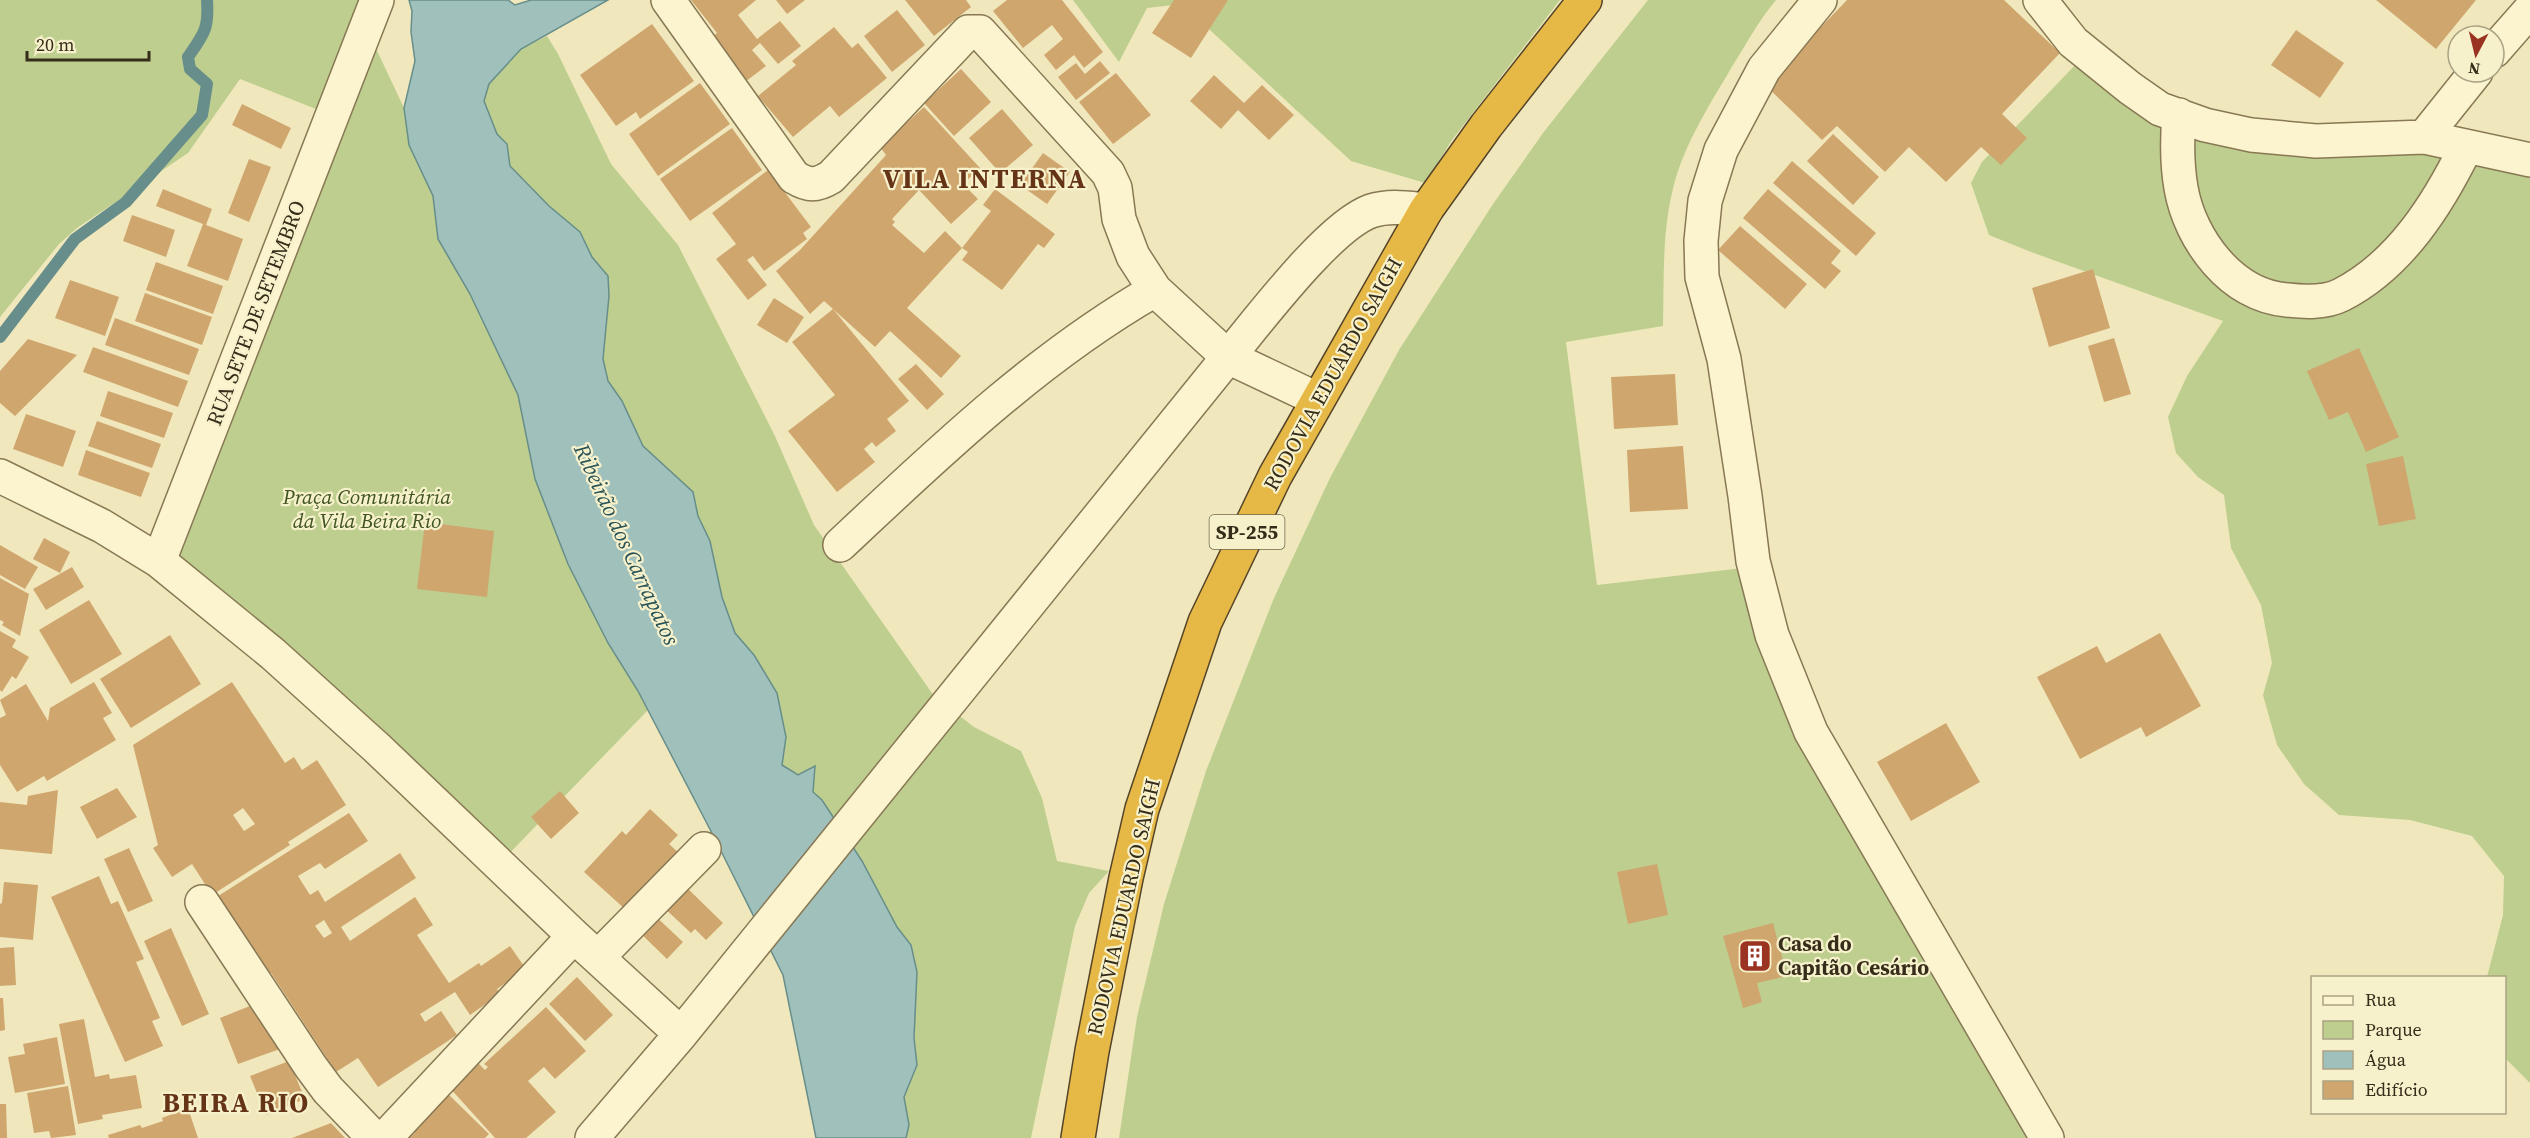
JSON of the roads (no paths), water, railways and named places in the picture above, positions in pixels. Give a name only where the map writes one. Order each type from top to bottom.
[{"type":"highway","name":"RODOVIA EDUARDO SAIGH","points":[[1078,1138],[1092,1051],[1142,809],[1205,622],[1275,476],[1426,210],[1486,126],[1585,0]]},
{"type":"street","name":"RUA SETE DE SETEMBRO","points":[[159,561],[377,0]]},
{"type":"street","points":[[668,0],[794,177],[805,184],[818,184],[831,177],[968,32],[980,32],[1108,173],[1115,188],[1119,219],[1133,256],[1155,290],[1228,357],[1317,399]]},
{"type":"street","points":[[1820,0],[1764,69],[1721,150],[1705,201],[1701,241],[1702,277],[1724,359],[1746,496],[1753,561],[1772,635],[1811,732],[2048,1138]]},
{"type":"street","points":[[2040,0],[2073,42],[2101,66],[2160,109],[2205,125],[2252,135],[2316,141],[2424,137],[2530,160]]},
{"type":"street","points":[[2506,37],[2530,10]]},
{"type":"street","points":[[2424,137],[2466,84]]},
{"type":"street","points":[[2179,115],[2177,140],[2181,188],[2194,228],[2219,265],[2253,290],[2278,300],[2311,302],[2340,296],[2374,273],[2404,244],[2428,214],[2448,183],[2466,147]]},
{"type":"street","points":[[592,1138],[681,1034],[1228,357],[1305,267],[1348,225],[1369,212],[1391,207],[1426,210]]},
{"type":"street","points":[[840,545],[934,457],[1065,349],[1113,314],[1155,290]]},
{"type":"street","points":[[0,476],[102,526],[159,561],[273,654],[377,748],[574,936],[599,956],[681,1034]]},
{"type":"street","points":[[599,956],[704,849]]},
{"type":"street","points":[[202,902],[311,1067],[328,1090],[374,1138]]},
{"type":"street","points":[[385,1138],[574,936]]},
{"type":"water","name":"Ribeirão dos Carrapatos","points":[[409,0],[508,0],[515,5],[531,0],[608,0],[521,49],[489,84],[484,101],[497,134],[507,144],[510,166],[549,206],[580,232],[592,257],[608,276],[609,296],[603,359],[608,381],[622,401],[643,446],[693,492],[698,516],[710,541],[722,597],[735,633],[754,655],[777,693],[786,737],[782,765],[798,775],[815,766],[813,792],[822,800],[862,861],[897,927],[911,945],[917,972],[914,1038],[917,1065],[904,1097],[909,1125],[906,1138],[816,1138],[783,975],[638,691],[608,643],[568,564],[535,479],[518,395],[470,294],[438,239],[433,196],[409,145],[404,108],[415,61],[411,32],[412,11]]},
{"type":"waterway","points":[[0,337],[75,239],[126,202],[202,115],[207,84],[190,69],[188,57],[204,31],[207,0]]},
{"type":"place","name":"Casa do Capitão Cesário","points":[[1755,956]]},
{"type":"district","name":"VILA INTERNA","points":[[985,179]]},
{"type":"district","name":"BEIRA RIO","points":[[236,1103]]},
{"type":"park label","name":"Praça Comunitária da Vila Beira Rio","points":[[367,509]]}]
